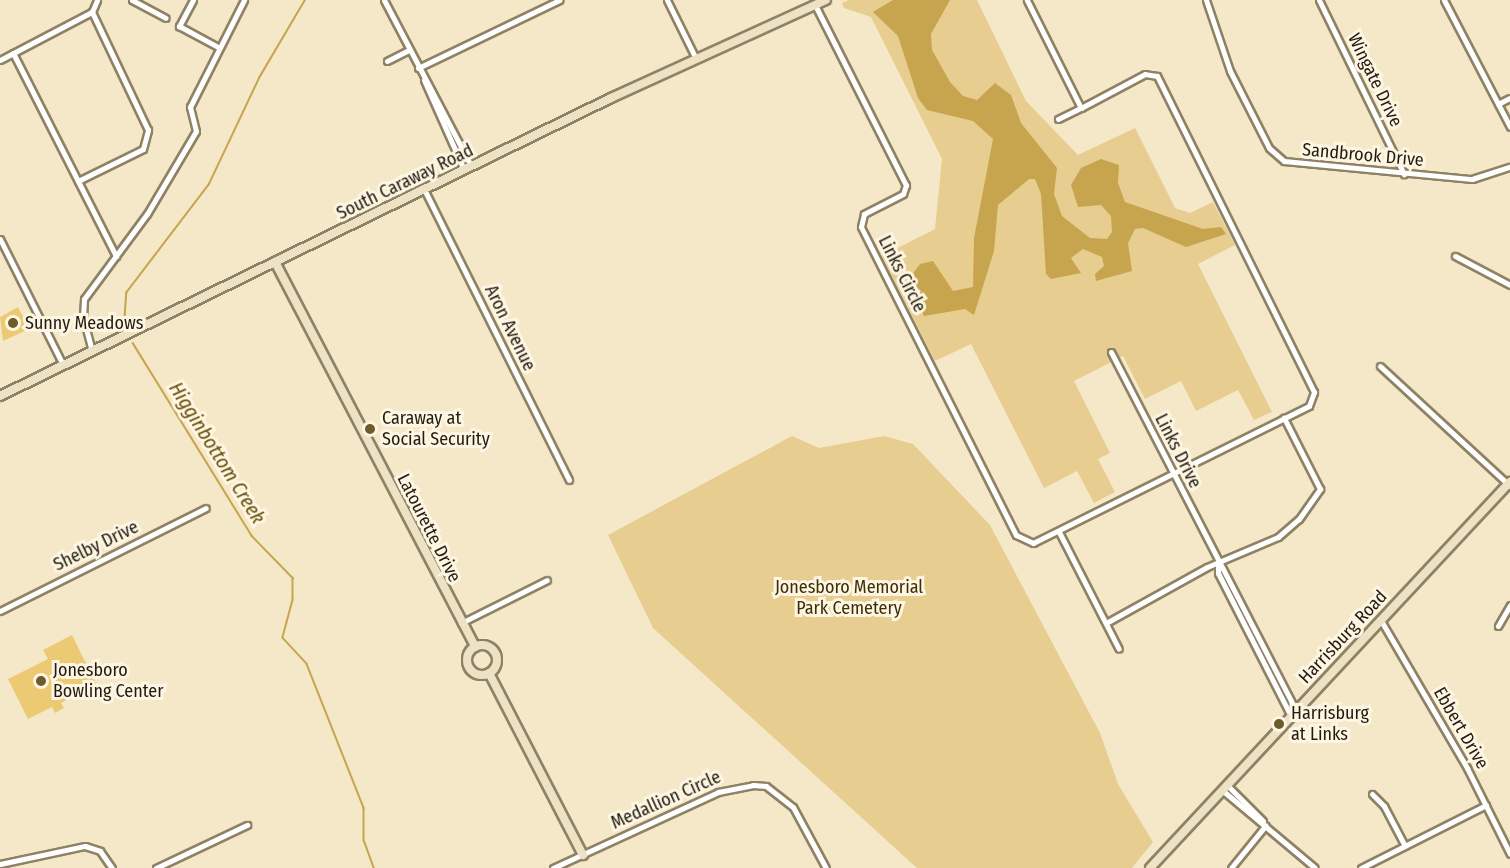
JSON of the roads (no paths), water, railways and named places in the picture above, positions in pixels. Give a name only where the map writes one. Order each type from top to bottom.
[{"type":"street","points":[[78,182],[143,149],[148,130],[93,12],[97,0]]},
{"type":"street","points":[[193,0],[179,26],[218,47]]},
{"type":"street","points":[[92,351],[83,304],[196,131],[190,107],[218,47],[244,0]]},
{"type":"street","points":[[384,0],[467,168]]},
{"type":"street","points":[[418,68],[558,0]]},
{"type":"street","points":[[668,0],[696,59]]},
{"type":"street","name":"South Caraway Road","points":[[0,396],[467,168],[826,0]]},
{"type":"street","points":[[1027,0],[1081,108]]},
{"type":"street","name":"Sandbrook Drive","points":[[1206,0],[1230,71],[1278,158],[1298,165],[1485,179],[1510,167]]},
{"type":"street","name":"Wingate Drive","points":[[1319,0],[1404,174]]},
{"type":"street","points":[[1444,0],[1510,127]]},
{"type":"street","points":[[136,1],[166,18]]},
{"type":"street","name":"Links Circle","points":[[815,5],[906,185],[903,194],[864,214],[861,227],[1016,535],[1033,543],[1309,406],[1314,388],[1159,79],[1145,74],[1058,119]]},
{"type":"street","points":[[0,60],[93,12]]},
{"type":"street","points":[[387,61],[409,50]]},
{"type":"street","points":[[13,53],[116,256]]},
{"type":"street","points":[[1498,104],[1510,99]]},
{"type":"street","name":"Aron Avenue","points":[[424,189],[569,480]]},
{"type":"street","points":[[0,239],[63,365]]},
{"type":"street","points":[[1455,256],[1510,285]]},
{"type":"street","name":"Latourette Drive","points":[[275,262],[475,647]]},
{"type":"street","name":"Links Drive","points":[[1111,352],[1293,713]]},
{"type":"street","points":[[1380,366],[1509,484]]},
{"type":"street","points":[[1106,623],[1218,564],[1286,532],[1318,494],[1284,418]]},
{"type":"street","name":"Harrisburg Road","points":[[1150,868],[1380,619],[1509,484]]},
{"type":"street","name":"Shelby Drive","points":[[0,611],[206,508]]},
{"type":"street","points":[[1059,532],[1119,649]]},
{"type":"street","points":[[461,623],[547,580]]},
{"type":"street","points":[[1498,626],[1510,605]]},
{"type":"street","name":"Ebbert Drive","points":[[1380,619],[1486,805],[1510,854]]},
{"type":"street","points":[[475,647],[494,651],[497,661],[489,673],[478,674],[470,668],[468,659],[475,647]]},
{"type":"street","points":[[489,673],[583,855]]},
{"type":"street","name":"Medallion Circle","points":[[553,868],[718,792],[753,785],[766,786],[793,807],[826,868]]},
{"type":"street","points":[[1224,787],[1315,868]]},
{"type":"street","points":[[1372,794],[1384,806],[1405,846]]},
{"type":"street","points":[[1361,868],[1486,805]]},
{"type":"street","points":[[156,868],[247,825]]},
{"type":"street","points":[[1231,868],[1266,825]]},
{"type":"street","points":[[2,863],[85,846],[100,851],[112,868]]},
{"type":"waterway","name":"Higginbottom Creek","points":[[124,325],[126,293],[209,184],[259,78],[305,0]]},
{"type":"waterway","name":"Higginbottom Creek","points":[[133,343],[252,536],[293,578],[293,600],[283,638],[307,664],[364,808],[364,840],[374,868]]},
{"type":"place","name":"Sunny Meadows","points":[[13,323]]},
{"type":"place","name":"Caraway at Social Security","points":[[370,429]]},
{"type":"place","name":"Jonesboro Bowling Center","points":[[41,681]]},
{"type":"place","name":"Harrisburg at Links","points":[[1279,724]]},
{"type":"park label","name":"Jonesboro Memorial Park Cemetery","points":[[849,598]]}]
